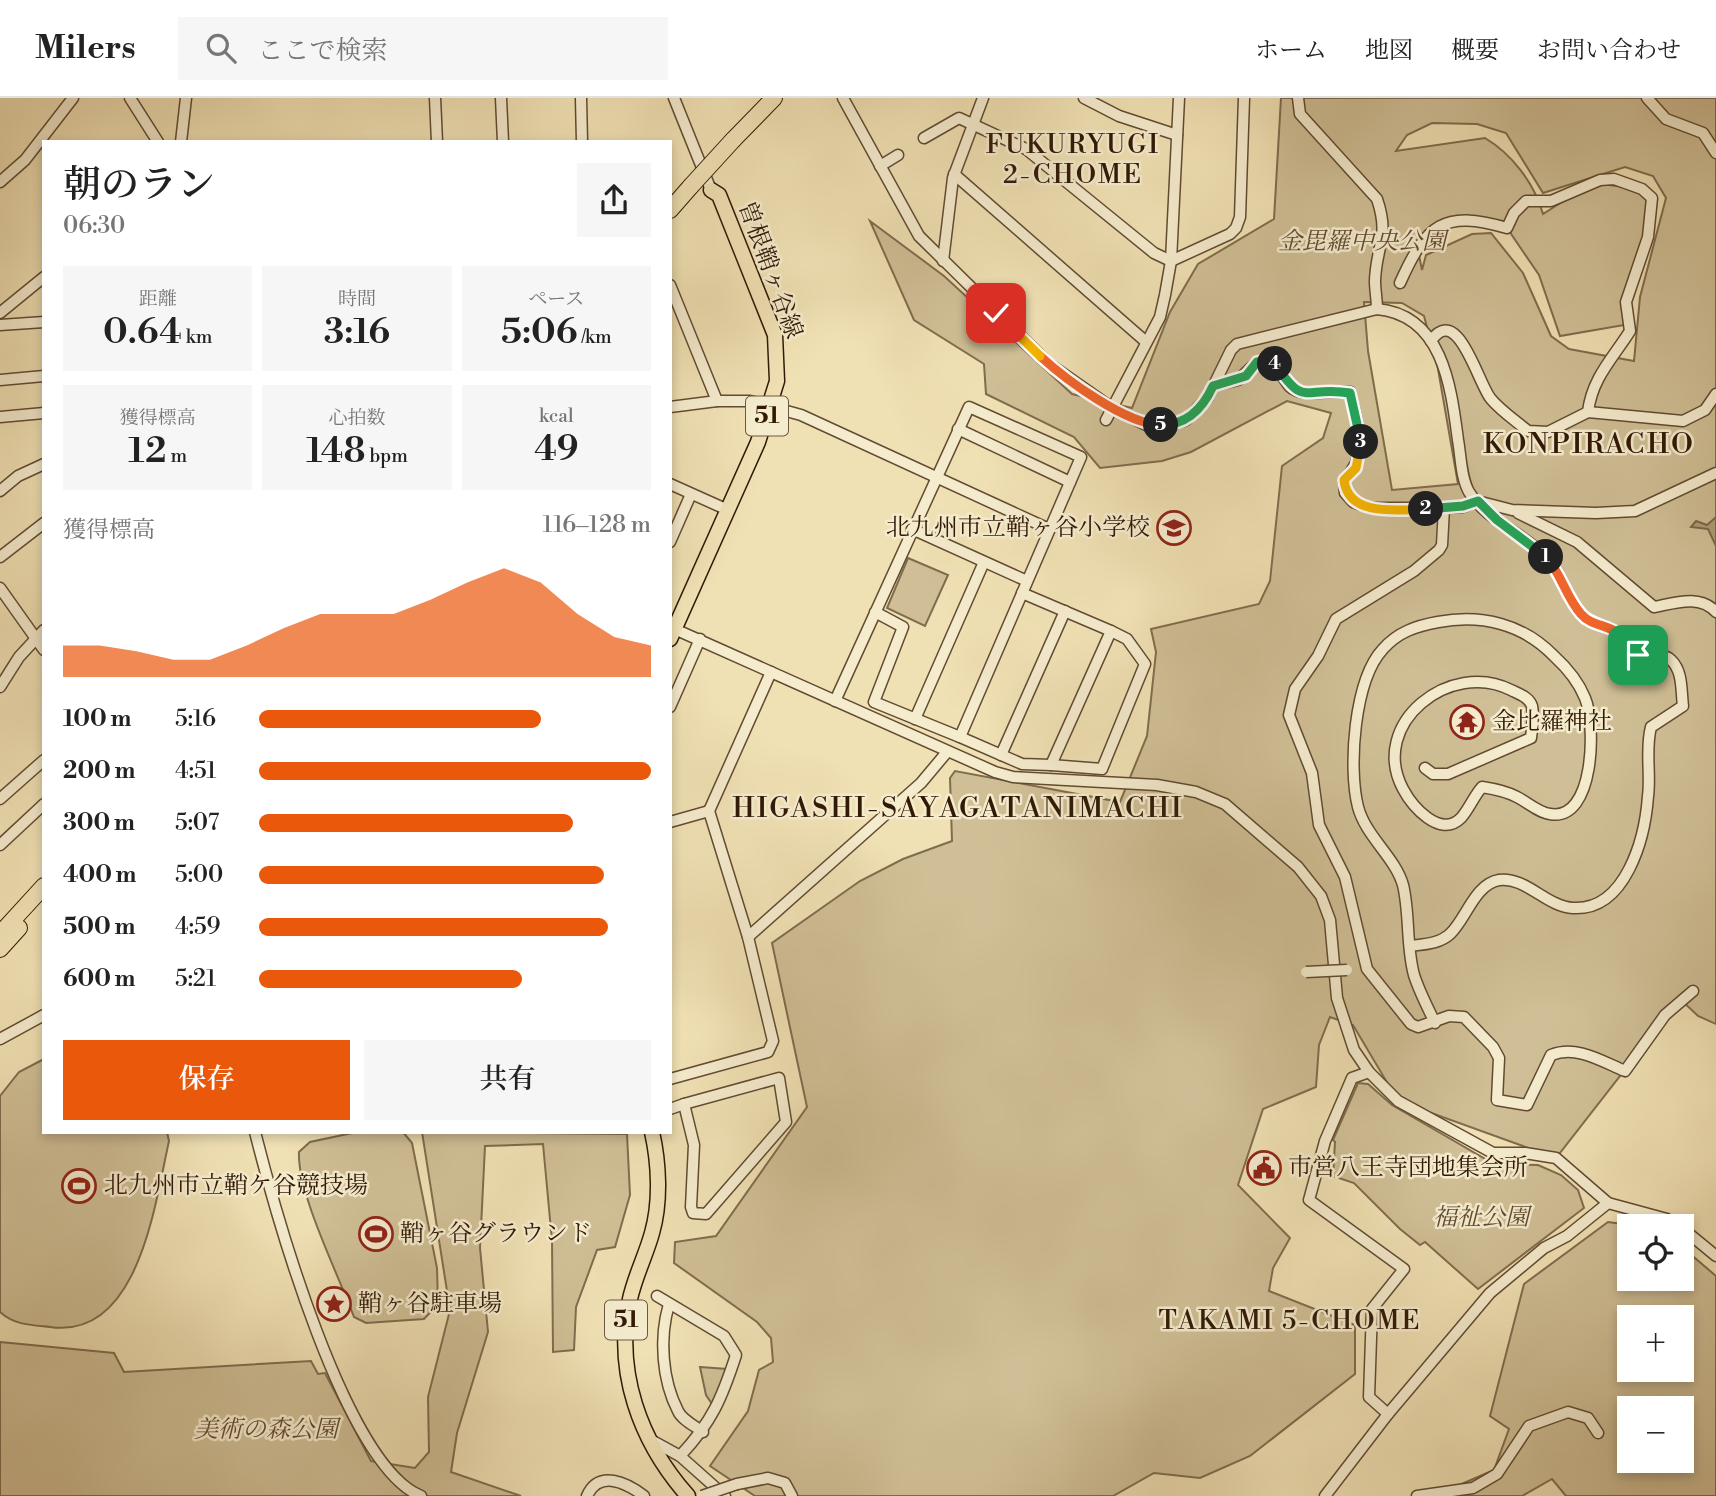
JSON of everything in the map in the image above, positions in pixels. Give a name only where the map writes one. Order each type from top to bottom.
[{"type":"highway","points":[[672,207],[690,181],[763,98]]},
{"type":"highway","points":[[731,135],[774,98]]},
{"type":"highway","points":[[672,193],[690,181]]},
{"type":"highway","points":[[0,934],[42,888]]},
{"type":"highway","points":[[0,949],[42,903]]},
{"type":"main road","name":"曽根鞘ヶ谷線","points":[[672,626],[767,405],[769,355],[762,318],[710,197],[711,190]]},
{"type":"main road","name":"51","points":[[644,1134],[648,1156],[648,1204],[645,1229],[626,1285],[618,1319],[618,1372],[639,1443],[677,1496]]},
{"type":"main road","name":"51","points":[[652,1134],[657,1177],[653,1231],[630,1298],[625,1344],[631,1392],[648,1439],[660,1463],[688,1496]]},
{"type":"street","points":[[0,181],[25,160],[73,98]]},
{"type":"street","points":[[130,98],[157,140]]},
{"type":"street","points":[[181,140],[186,98]]},
{"type":"street","points":[[435,98],[437,140]]},
{"type":"street","points":[[501,98],[503,140]]},
{"type":"street","points":[[581,98],[582,140]]},
{"type":"street","points":[[674,98],[711,190]]},
{"type":"street","points":[[843,98],[919,236],[1048,363],[1111,407],[1146,425],[1171,425],[1186,420],[1200,409],[1231,350],[1237,344],[1377,309],[1398,312],[1423,327],[1441,358],[1469,492],[1497,520],[1549,559],[1575,606],[1591,624],[1612,629],[1621,636],[1630,651],[1638,655],[1665,656],[1672,661],[1681,679],[1683,706],[1651,727],[1649,794],[1639,844],[1619,885],[1604,901],[1590,907],[1572,908],[1557,905],[1511,880],[1497,880],[1482,890],[1450,934],[1432,944],[1410,946]]},
{"type":"street","points":[[943,261],[954,174],[970,125],[983,98]]},
{"type":"street","points":[[1084,98],[1118,116],[1177,135]]},
{"type":"street","points":[[1106,420],[1145,341],[1160,317],[1171,261],[1179,98]]},
{"type":"street","points":[[1171,261],[1236,228],[1240,217],[1244,98]]},
{"type":"street","points":[[1298,98],[1300,114],[1377,199],[1384,217],[1385,238],[1375,282],[1377,309]]},
{"type":"street","points":[[1647,98],[1666,119],[1703,133],[1716,153]]},
{"type":"street","points":[[924,138],[959,118],[1026,149],[1154,253],[1171,261]]},
{"type":"street","points":[[880,166],[898,155]]},
{"type":"street","points":[[954,174],[1145,341]]},
{"type":"street","points":[[1400,283],[1417,245],[1441,225],[1467,218],[1507,228],[1514,213],[1527,201],[1551,201],[1600,180],[1614,179],[1642,189],[1652,198],[1653,208],[1648,237],[1626,302],[1630,331],[1609,355],[1589,400],[1588,412]]},
{"type":"street","points":[[0,313],[42,279]]},
{"type":"street","points":[[672,290],[717,401]]},
{"type":"street","points":[[0,325],[42,322]]},
{"type":"street","points":[[1431,341],[1437,332],[1444,331],[1460,338],[1490,398],[1528,431],[1548,432],[1588,412],[1683,421],[1705,410],[1716,394]]},
{"type":"street","points":[[1213,386],[1238,380],[1257,362],[1269,360],[1291,389],[1303,394],[1331,390],[1350,393],[1361,444],[1356,468],[1344,480],[1345,493],[1353,502],[1371,508],[1444,508],[1478,501],[1513,510],[1577,542],[1654,607],[1695,600],[1710,605],[1716,612]]},
{"type":"street","points":[[0,380],[42,376]]},
{"type":"street","points":[[672,407],[717,401],[750,401],[801,415],[1049,529]]},
{"type":"street","points":[[835,701],[969,407],[1081,457],[960,737]]},
{"type":"street","points":[[0,417],[42,413]]},
{"type":"street","points":[[958,429],[1070,482]]},
{"type":"street","points":[[0,491],[18,476],[42,467]]},
{"type":"street","points":[[1513,510],[1635,511],[1716,473]]},
{"type":"street","points":[[672,485],[724,508]]},
{"type":"street","points":[[672,537],[691,494]]},
{"type":"street","points":[[1444,508],[1442,545],[1439,550],[1414,571],[1336,619],[1291,699],[1289,715],[1312,772],[1316,814],[1345,877],[1367,969],[1411,1024],[1418,1027],[1449,1016],[1464,1017],[1493,1047],[1499,1058],[1497,1100],[1527,1105],[1551,1055],[1563,1050],[1579,1052],[1625,1071],[1665,1015],[1693,991]]},
{"type":"street","points":[[0,557],[42,525]]},
{"type":"street","points":[[912,529],[1027,581]]},
{"type":"street","points":[[915,719],[984,562]]},
{"type":"street","points":[[0,588],[39,634],[0,687]]},
{"type":"street","points":[[875,612],[903,627],[874,702],[1022,764],[1102,769],[1145,664],[1127,639],[1022,593]]},
{"type":"street","points":[[1001,755],[1065,611]]},
{"type":"street","points":[[1425,768],[1433,775],[1448,774],[1531,738],[1532,707],[1528,699],[1490,680],[1459,681],[1430,697],[1403,723],[1394,748],[1395,767],[1402,788],[1431,821],[1440,824],[1455,822],[1462,816],[1482,787],[1501,789],[1549,815],[1560,814],[1573,806],[1585,790],[1589,764],[1590,719],[1586,698],[1564,665],[1538,639],[1494,621],[1454,620],[1416,626],[1397,636],[1380,651],[1370,670],[1357,713],[1354,762],[1357,796],[1365,825],[1403,886],[1414,975],[1435,1023]]},
{"type":"street","points":[[672,628],[947,752],[1013,777],[1157,785],[1196,792],[1225,804],[1298,867],[1321,896],[1330,920],[1337,998],[1354,1050],[1369,1072],[1398,1101],[1493,1153],[1525,1153],[1556,1158],[1608,1203],[1649,1214]]},
{"type":"street","points":[[1051,765],[1111,631]]},
{"type":"street","points":[[672,702],[700,639]]},
{"type":"street","points":[[672,1078],[768,1052],[773,1041],[748,937],[709,811],[771,672]]},
{"type":"street","points":[[748,937],[921,783],[947,752]]},
{"type":"street","points":[[0,799],[42,762]]},
{"type":"street","points":[[0,845],[42,806]]},
{"type":"street","points":[[672,820],[709,811]]},
{"type":"street","points":[[1306,972],[1367,969]]},
{"type":"street","points":[[0,1039],[42,1016]]},
{"type":"street","points":[[1369,1072],[1352,1078],[1325,1141],[1309,1200],[1404,1269],[1373,1309],[1369,1397],[1388,1414]]},
{"type":"street","points":[[672,1108],[684,1104],[779,1077],[786,1122],[706,1214],[693,1213],[691,1207],[694,1145],[684,1104]]},
{"type":"street","points":[[256,1134],[289,1258],[350,1408],[382,1465],[412,1492],[421,1496]]},
{"type":"street","points":[[1325,1496],[1388,1414],[1490,1293],[1544,1248],[1567,1237],[1608,1203]]},
{"type":"street","points":[[1694,1237],[1716,1255]]},
{"type":"street","points":[[657,1296],[724,1336],[736,1355],[719,1406],[703,1432],[680,1456]]},
{"type":"street","points":[[669,1304],[663,1341],[665,1373],[679,1414],[703,1432]]},
{"type":"street","points":[[1417,1496],[1473,1488],[1497,1474],[1529,1426],[1568,1412],[1588,1418],[1598,1433]]},
{"type":"street","points":[[648,1439],[680,1456],[725,1496]]},
{"type":"street","points":[[702,1496],[737,1484],[768,1478],[785,1483],[792,1496]]},
{"type":"street","points":[[587,1496],[590,1489],[604,1481],[620,1480],[643,1496]]},
{"type":"green space","name":"金毘羅中央公園","points":[[1281,98],[1716,98],[1716,1024],[1698,1016],[1680,999],[1556,1158],[1398,1101],[1353,1025],[1330,1017],[1319,1045],[1316,1087],[1263,1109],[1238,1185],[1290,1238],[1273,1268],[1269,1291],[1355,1325],[1355,1374],[1250,1456],[1200,1478],[1154,1473],[1113,1496],[755,1496],[710,1466],[748,1411],[759,1370],[773,1362],[771,1338],[757,1322],[674,1263],[675,1242],[716,1236],[807,1107],[772,943],[860,881],[903,859],[952,841],[950,778],[955,771],[1120,802],[1147,736],[1156,652],[1151,629],[1259,604],[1270,581],[1282,466],[1323,438],[1331,413],[1287,401],[1191,452],[1162,461],[1100,468],[1074,437],[986,394],[984,364],[914,320],[870,221],[944,276],[1072,394],[1132,408],[1170,312],[1198,264],[1274,219]],"holes":[[[1432,123],[1477,124],[1506,133],[1543,193],[1625,167],[1653,176],[1666,198],[1640,297],[1634,361],[1569,349],[1551,336],[1523,273],[1491,233],[1472,234],[1426,255],[1422,270],[1417,245],[1440,228],[1459,221],[1469,220],[1507,228],[1539,275],[1560,336],[1630,324],[1626,302],[1653,208],[1642,189],[1592,183],[1543,214],[1534,191],[1521,170],[1504,152],[1485,138],[1396,151],[1407,135]],[[1364,302],[1402,303],[1424,316],[1438,369],[1458,484],[1392,490],[1368,351]]]},
{"type":"green space","points":[[908,558],[948,575],[925,626],[887,608]]},
{"type":"green space","name":"北九州市立鞘ケ谷競技場","points":[[42,1060],[42,1134],[167,1134],[169,1141],[157,1198],[138,1262],[123,1290],[104,1312],[80,1325],[30,1325],[11,1320],[0,1312],[0,1096],[19,1072]]},
{"type":"green space","name":"福祉公園","points":[[1358,1083],[1368,1084],[1392,1105],[1494,1164],[1538,1165],[1561,1175],[1578,1190],[1584,1208],[1478,1289],[1425,1242],[1420,1245],[1400,1229],[1354,1183],[1333,1176],[1333,1140]]},
{"type":"green space","name":"鞘ヶ谷グラウンド","points":[[348,1134],[405,1134],[412,1143],[437,1268],[438,1304],[424,1319],[366,1323],[354,1317],[305,1189],[299,1152],[310,1142]]},
{"type":"green space","name":"美術の森公園","points":[[422,1134],[627,1134],[630,1195],[615,1247],[597,1250],[576,1307],[574,1350],[553,1352],[552,1241],[543,1144],[485,1146],[480,1248],[488,1332],[457,1433],[451,1472],[521,1496],[0,1496],[0,1342],[114,1353],[124,1372],[311,1361],[318,1374],[325,1373],[371,1461],[415,1468],[429,1452],[428,1397],[450,1310]]},
{"type":"green space","points":[[1608,1222],[1617,1223],[1617,1291],[1694,1291],[1694,1257],[1716,1276],[1716,1496],[1566,1496],[1552,1479],[1522,1496],[1434,1496],[1494,1470],[1509,1429],[1490,1416],[1524,1284]]},
{"type":"green space","points":[[700,1367],[727,1369],[714,1407],[706,1395]]},
{"type":"shaded area","points":[[1716,517],[1716,546],[1708,529],[1691,527],[1696,521],[1707,525]]},
{"type":"place","name":"北九州市立鞘ヶ谷小学校","points":[[1174,528]]},
{"type":"place","name":"金比羅神社","points":[[1467,722]]},
{"type":"place","name":"市営八王寺団地集会所","points":[[1264,1168]]},
{"type":"place","name":"北九州市立鞘ケ谷競技場","points":[[79,1186]]},
{"type":"place","name":"鞘ヶ谷グラウンド","points":[[376,1234]]},
{"type":"place","name":"鞘ヶ谷駐車場","points":[[334,1304]]},
{"type":"district","name":"FUKURYUGI 2-CHOME","points":[[1073,160]]},
{"type":"district","name":"KONPIRACHO","points":[[1589,444]]},
{"type":"district","name":"HIGASHI-SAYAGATANIMACHI","points":[[958,808]]},
{"type":"district","name":"TAKAMI 5-CHOME","points":[[1290,1321]]},
{"type":"route","points":[[996,313],[1048,363],[1111,407],[1146,425],[1171,425],[1186,420],[1200,409],[1213,386],[1246,376],[1257,362],[1264,360],[1275,364],[1291,389],[1303,394],[1331,390],[1350,393],[1361,444],[1356,468],[1344,480],[1345,493],[1353,502],[1371,508],[1391,510],[1444,508],[1478,501],[1497,520],[1549,559],[1580,614],[1597,627],[1612,629],[1621,636],[1630,651],[1638,655]]}]
